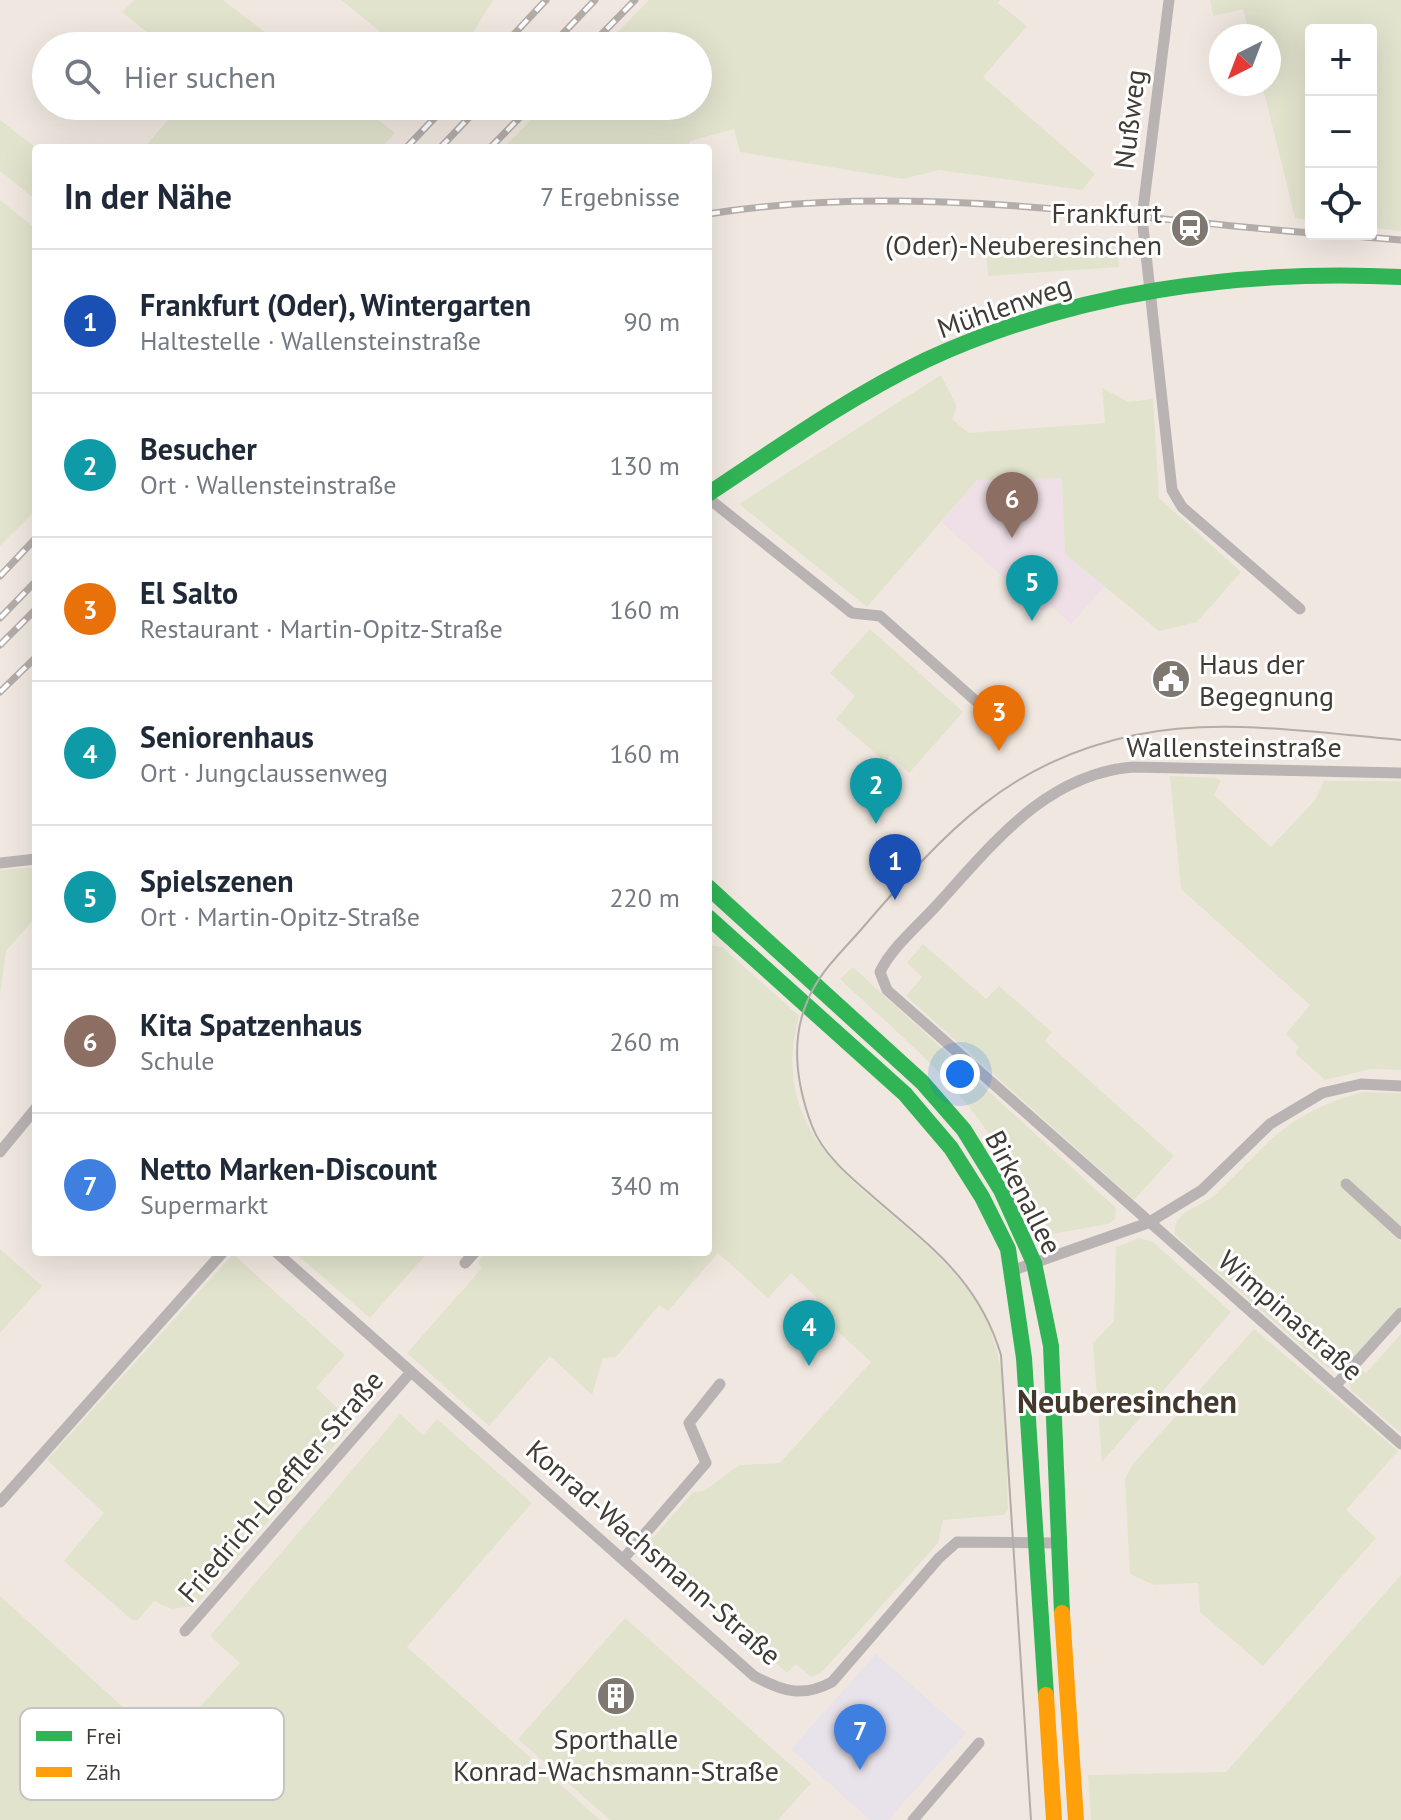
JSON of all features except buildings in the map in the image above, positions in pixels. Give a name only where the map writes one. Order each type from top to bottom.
[{"type":"street","name":"Nußweg","points":[[1169,0],[1143,196],[1148,293],[1172,490],[1182,507],[1300,609]]},
{"type":"street","name":"Mühlenweg","points":[[712,493],[857,397],[958,346],[1099,301],[1279,277],[1361,273],[1401,277]]},
{"type":"street","points":[[712,499],[852,613],[880,616],[977,702]]},
{"type":"street","name":"Wallensteinstraße","points":[[887,990],[880,972],[884,964],[1004,829],[1032,807],[1071,785],[1113,769],[1133,767],[1401,773]]},
{"type":"street","points":[[0,863],[32,859]]},
{"type":"street","name":"Birkenallee","points":[[712,891],[922,1082],[964,1130],[1001,1190],[1034,1263],[1051,1346],[1057,1543],[1076,1820]]},
{"type":"street","points":[[712,917],[725,902]]},
{"type":"street","name":"Birkenallee","points":[[712,923],[854,1045],[914,1105],[951,1148],[982,1197],[1008,1249],[1024,1358],[1054,1820]]},
{"type":"street","name":"Birkenallee","points":[[887,990],[1148,1223]]},
{"type":"street","points":[[1011,1271],[1148,1223],[1202,1190],[1270,1124],[1322,1093],[1361,1084],[1401,1086]]},
{"type":"street","points":[[0,1152],[32,1113]]},
{"type":"street","points":[[1346,1184],[1401,1234]]},
{"type":"street","name":"Wimpinastraße","points":[[1148,1223],[1401,1444]]},
{"type":"street","points":[[0,1502],[219,1256]]},
{"type":"street","name":"Konrad-Wachsmann-Straße","points":[[280,1256],[754,1676],[783,1692],[814,1692],[832,1682],[939,1558],[957,1542],[1057,1543]]},
{"type":"street","points":[[465,1263],[471,1256]]},
{"type":"street","points":[[1335,1386],[1401,1313]]},
{"type":"street","name":"Friedrich-Loeffler-Straße","points":[[185,1631],[410,1373]]},
{"type":"street","points":[[624,1558],[706,1463],[689,1423],[720,1384]]},
{"type":"street","points":[[913,1820],[979,1743]]},
{"type":"shaded area","points":[[1062,477],[1065,554],[1105,586],[1071,624],[1050,605],[1043,612],[941,522],[977,480]]},
{"type":"shaded area","points":[[876,1654],[966,1733],[888,1820],[870,1820],[791,1749]]},
{"type":"green space","points":[[134,0],[223,0],[265,32],[147,32],[122,12]]},
{"type":"green space","points":[[341,0],[493,0],[474,32],[381,32]]},
{"type":"green space","points":[[649,0],[1000,0],[998,3],[1027,26],[983,77],[1095,174],[1082,190],[939,170],[903,179],[740,152],[734,129],[690,141],[690,144],[507,144],[531,120],[712,120],[712,32],[618,32]]},
{"type":"green space","points":[[1210,0],[1401,0],[1401,231],[1377,229],[1377,24],[1305,24],[1305,219],[1295,218],[1265,96],[1281,96],[1281,24],[1247,24],[1243,9],[1213,16]]},
{"type":"green space","points":[[0,120],[32,145],[32,197],[0,171]]},
{"type":"green space","points":[[168,120],[378,120],[395,133],[385,144],[147,144]]},
{"type":"green space","points":[[0,200],[32,226],[32,514],[0,546]]},
{"type":"green space","points":[[1117,241],[1119,267],[988,276],[986,250]]},
{"type":"green space","points":[[941,375],[957,407],[952,419],[969,433],[1105,423],[1102,388],[1129,402],[1153,399],[1159,498],[1241,572],[1197,622],[1159,631],[1065,554],[1062,478],[977,480],[867,607],[739,504]]},
{"type":"green space","points":[[870,629],[963,712],[909,773],[891,756],[885,762],[836,719],[855,696],[830,673]]},
{"type":"green space","points":[[1170,776],[1216,778],[1221,781],[1214,795],[1271,847],[1315,800],[1324,781],[1401,781],[1401,1070],[1371,1069],[1325,1080],[1295,1053],[1299,1047],[1286,1034],[1310,1005],[1181,889]]},
{"type":"green space","points":[[32,867],[32,922],[6,951],[0,996],[0,870]]},
{"type":"green space","points":[[923,944],[986,999],[999,986],[1052,1032],[1045,1041],[1174,1156],[1134,1200],[906,996],[922,977],[907,963]]},
{"type":"green space","points":[[712,946],[722,947],[799,1016],[793,1068],[802,1111],[822,1148],[852,1180],[953,1272],[980,1308],[991,1330],[1003,1380],[1008,1510],[1004,1515],[943,1520],[938,1543],[821,1673],[811,1677],[796,1664],[787,1673],[644,1548],[693,1492],[704,1491],[739,1465],[780,1463],[871,1362],[810,1306],[817,1298],[791,1273],[768,1298],[718,1253],[668,1311],[659,1305],[616,1357],[603,1358],[592,1395],[550,1356],[489,1426],[407,1353],[482,1268],[478,1262],[483,1256],[712,1256]]},
{"type":"green space","points":[[853,967],[1116,1208],[1115,1219],[1108,1224],[1046,1235],[1039,1230],[1005,1161],[965,1102],[931,1065],[840,979]]},
{"type":"green space","points":[[1363,1092],[1401,1093],[1401,1228],[1346,1177],[1340,1184],[1401,1242],[1401,1306],[1348,1364],[1338,1370],[1327,1368],[1175,1235],[1175,1227],[1183,1215],[1216,1194],[1281,1131],[1315,1109]]},
{"type":"green space","points":[[1139,1238],[1153,1242],[1231,1312],[1102,1462],[1093,1343],[1114,1321],[1116,1247]]},
{"type":"green space","points":[[0,1249],[42,1286],[0,1333]]},
{"type":"green space","points":[[231,1256],[235,1256],[345,1355],[316,1388],[354,1423],[195,1606],[172,1609],[154,1601],[137,1621],[131,1619],[64,1561],[104,1513],[47,1460]]},
{"type":"green space","points":[[299,1256],[424,1256],[370,1318]]},
{"type":"green space","points":[[1254,1329],[1398,1451],[1346,1510],[1376,1538],[1263,1666],[1200,1612],[1198,1583],[1154,1585],[1130,1574],[1125,1479],[1133,1464]]},
{"type":"green space","points":[[1401,1334],[1401,1433],[1351,1390],[1350,1384],[1359,1368],[1366,1373]]},
{"type":"green space","points":[[400,1414],[423,1435],[437,1419],[532,1503],[407,1647],[600,1820],[0,1820],[0,1596],[124,1708],[20,1708],[20,1800],[284,1800],[284,1708],[199,1708],[240,1663],[210,1636]]},
{"type":"green space","points":[[1401,1575],[1401,1820],[1091,1820],[1088,1775],[1226,1772]]},
{"type":"green space","points":[[625,1618],[811,1783],[778,1820],[610,1820],[518,1739]]},
{"type":"tram line","points":[[1031,1820],[1001,1355],[991,1328],[965,1284],[931,1247],[845,1172],[817,1136],[799,1080],[798,1033],[807,1002],[825,971],[924,859],[983,805],[1015,782],[1051,763],[1090,747],[1135,735],[1201,727],[1268,728],[1401,740]]},
{"type":"railway","points":[[516,32],[546,0]]},
{"type":"railway","points":[[564,32],[595,0]]},
{"type":"railway","points":[[604,32],[635,0]]},
{"type":"railway","points":[[410,144],[433,120]]},
{"type":"railway","points":[[444,144],[467,120]]},
{"type":"railway","points":[[494,144],[517,120]]},
{"type":"railway","points":[[712,214],[783,205],[858,201],[934,202],[1305,232]]},
{"type":"railway","points":[[1377,238],[1401,240]]},
{"type":"railway","points":[[0,576],[32,542]]},
{"type":"railway","points":[[0,618],[32,585]]},
{"type":"railway","points":[[0,645],[32,613]]},
{"type":"railway","points":[[0,692],[32,661]]},
{"type":"traffic: fast","points":[[712,491],[815,423],[897,374],[982,337],[1039,317],[1158,290],[1219,282],[1341,275],[1401,277]]},
{"type":"traffic: fast","points":[[712,891],[922,1082],[964,1130],[1001,1190],[1034,1263],[1051,1346],[1062,1613]]},
{"type":"traffic: fast","points":[[712,921],[905,1094],[951,1148],[982,1197],[1008,1249],[1024,1358],[1046,1695]]},
{"type":"traffic: slow","points":[[1062,1613],[1076,1820]]},
{"type":"traffic: slow","points":[[1046,1695],[1054,1820]]},
{"type":"place","name":"Frankfurt (Oder)-Neuberesinchen","points":[[1190,228]]},
{"type":"place","name":"Kita Spatzenhaus","points":[[1012,538]]},
{"type":"place","name":"Spielszenen","points":[[1032,621]]},
{"type":"place","name":"Haus der Begegnung","points":[[1171,679]]},
{"type":"place","name":"El Salto","points":[[999,751]]},
{"type":"place","name":"Besucher","points":[[876,824]]},
{"type":"place","name":"Frankfurt (Oder), Wintergarten","points":[[895,900]]},
{"type":"place","name":"Seniorenhaus","points":[[809,1366]]},
{"type":"place","name":"Sporthalle Konrad-Wachsmann-Straße","points":[[616,1696]]},
{"type":"place","name":"Netto Marken-Discount","points":[[860,1770]]},
{"type":"district","name":"Neuberesinchen","points":[[1127,1401]]}]
